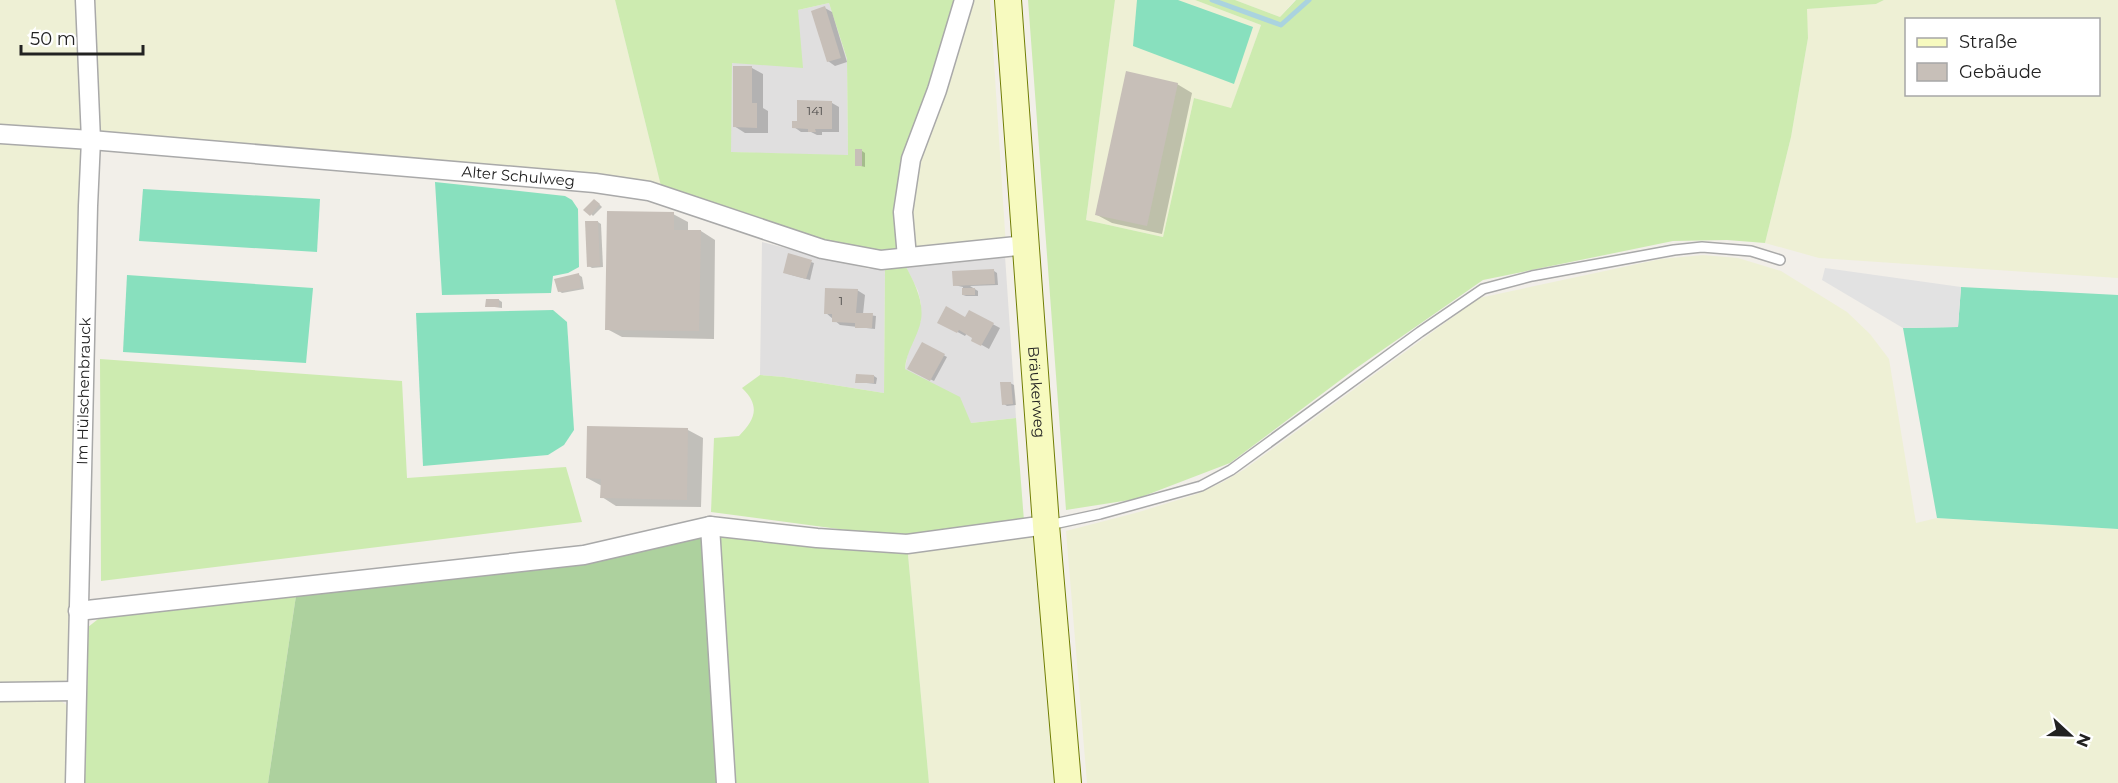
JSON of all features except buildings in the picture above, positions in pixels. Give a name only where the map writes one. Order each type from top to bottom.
[{"type":"main road","name":"Bräukerweg","points":[[1008,0],[1046,525],[1068,783]]},
{"type":"street","name":"Im Hülschenbrauck","points":[[75,783],[91,140],[86,0]]},
{"type":"street","points":[[907,257],[903,212],[912,159],[937,90],[964,0]]},
{"type":"street","name":"Alter Schulweg","points":[[0,135],[91,140],[595,183],[649,190],[822,249],[881,260],[1026,245]]},
{"type":"street","points":[[78,612],[584,555],[710,526],[817,538],[907,544],[1046,525]]},
{"type":"street","points":[[710,526],[726,783]]},
{"type":"street","points":[[0,692],[76,691]]},
{"type":"lane","points":[[1046,525],[1100,514],[1201,486],[1231,470],[1420,332],[1483,289],[1532,276],[1693,248],[1751,251],[1780,260]]},
{"type":"shaded area","points":[[829,3],[847,59],[848,156],[730,152],[732,62],[798,10]]},
{"type":"shaded area","points":[[762,242],[869,269],[885,268],[884,393],[760,375]]},
{"type":"shaded area","points":[[1005,256],[1016,418],[971,423],[905,369],[908,352],[921,320],[921,304],[918,291],[905,265]]},
{"type":"shaded area","points":[[1825,268],[1961,287],[1958,327],[1903,328],[1822,280]]},
{"type":"green space","points":[[0,0],[615,0],[661,186],[85,136],[69,677],[59,686],[0,685]]},
{"type":"green space","points":[[615,0],[960,0],[931,91],[901,254],[822,245],[661,186]],"holes":[[[829,3],[847,59],[848,155],[731,152],[732,63],[803,68],[798,10]]]},
{"type":"green space","points":[[964,0],[990,0],[1006,247],[907,257],[903,212]]},
{"type":"green space","points":[[1028,0],[1115,0],[1086,220],[1163,237],[1194,98],[1231,108],[1261,25],[1195,0],[1235,0],[1280,17],[1296,0],[1884,0],[1876,4],[1807,9],[1808,38],[1791,137],[1765,243],[1727,240],[1673,241],[1483,280],[1355,369],[1230,463],[1136,499],[1066,510]]},
{"type":"green space","points":[[1115,0],[1195,0],[1261,25],[1231,109],[1194,98],[1163,237],[1086,220]]},
{"type":"green space","points":[[1137,0],[1178,0],[1253,27],[1234,84],[1133,46]]},
{"type":"green space","points":[[1235,0],[1295,0],[1280,17]]},
{"type":"green space","points":[[1884,0],[2118,0],[2118,278],[1819,258],[1765,243],[1791,137],[1808,38],[1806,9],[1876,4]]},
{"type":"green space","points":[[435,182],[565,196],[572,200],[578,209],[579,267],[568,273],[553,276],[551,293],[442,295]]},
{"type":"green space","points":[[143,189],[320,199],[317,252],[139,241]]},
{"type":"green space","points":[[1703,255],[1738,258],[1781,271],[1847,312],[1870,334],[1889,359],[1916,523],[1937,518],[2118,529],[2118,783],[1087,783],[1066,531],[1197,494],[1223,482],[1245,469],[1479,298],[1661,259]]},
{"type":"green space","points":[[905,265],[918,291],[922,313],[905,369],[960,397],[971,423],[1016,418],[1024,521],[891,536],[711,512],[714,438],[739,436],[749,424],[754,407],[742,388],[760,375],[884,393],[885,268]]},
{"type":"green space","points":[[127,275],[313,288],[306,363],[123,352]]},
{"type":"green space","points":[[1961,287],[2118,295],[2118,529],[1937,518],[1903,328],[1958,327]]},
{"type":"green space","points":[[553,310],[567,322],[574,430],[564,445],[548,455],[423,466],[416,313]]},
{"type":"green space","points":[[100,359],[402,381],[407,478],[566,467],[582,522],[101,581]]},
{"type":"green space","points":[[1046,525],[1059,783],[929,783],[907,544]]},
{"type":"green space","points":[[710,526],[907,544],[929,783],[726,783]]},
{"type":"green space","points":[[710,526],[726,783],[268,783],[297,589],[584,555]]},
{"type":"green space","points":[[297,589],[268,783],[82,783],[83,631],[102,616]]},
{"type":"green space","points":[[0,698],[57,698],[69,707],[67,783],[0,783]]},
{"type":"waterway","points":[[1212,0],[1281,25],[1309,0]]}]
